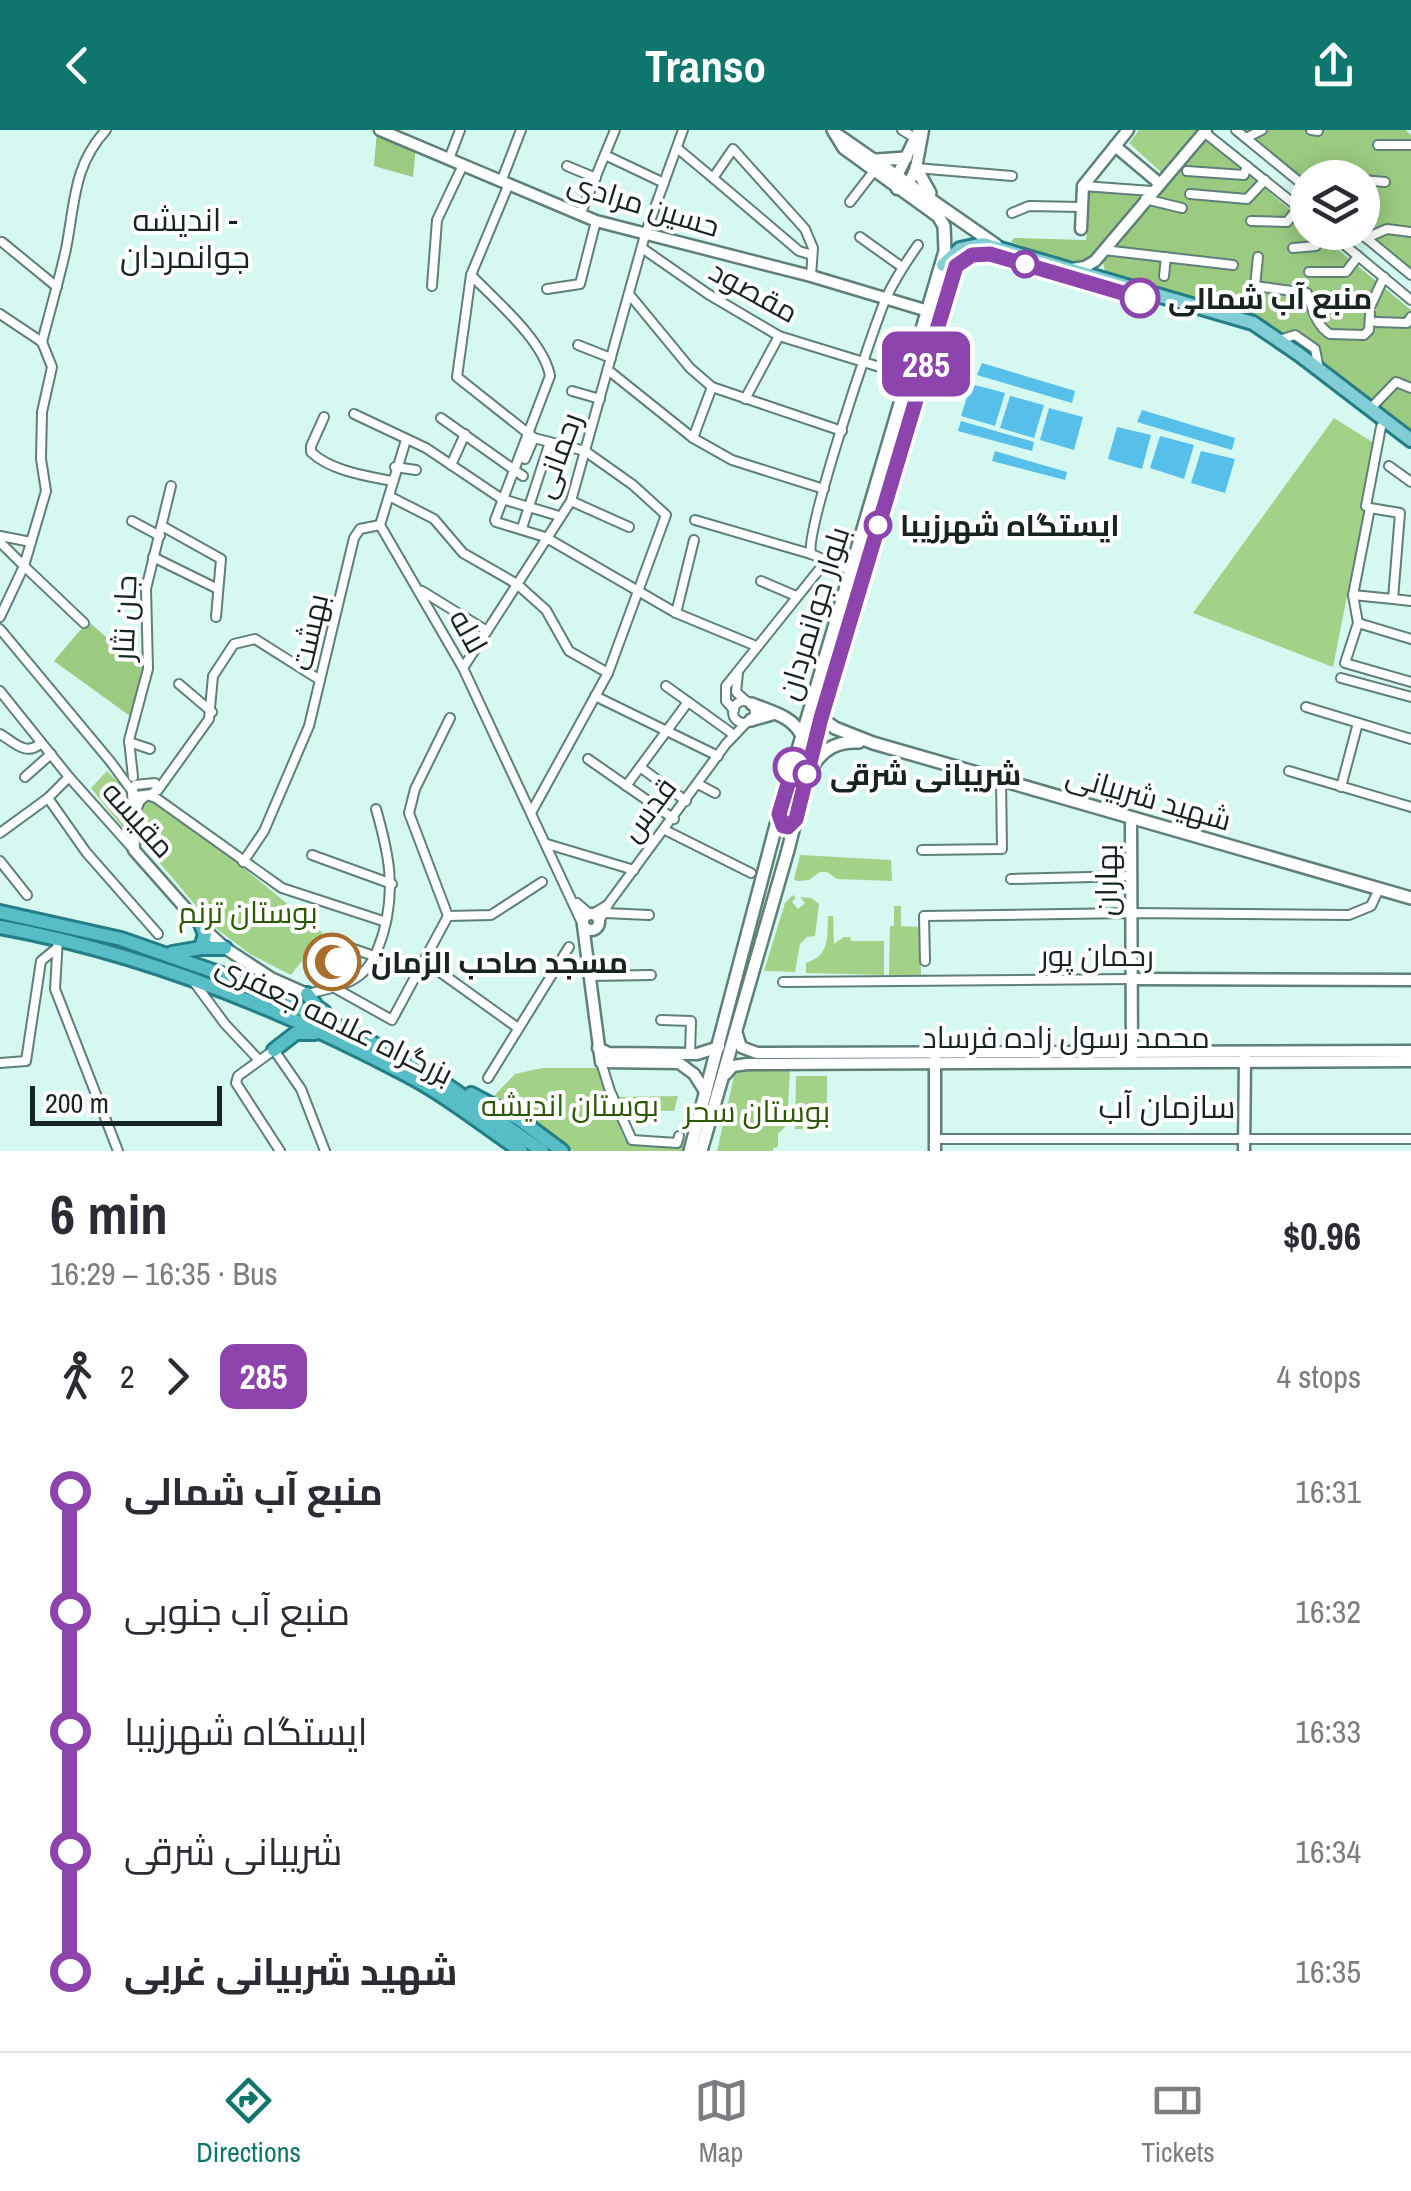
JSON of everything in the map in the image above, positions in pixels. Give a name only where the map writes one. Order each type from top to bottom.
[{"type":"highway","name":"بزرگراه علامه جعفری","points":[[0,912],[164,952],[244,982],[416,1064],[542,1151]]},
{"type":"highway","name":"بزرگراه علامه جعفری","points":[[0,927],[57,943],[118,953],[262,1006],[408,1076],[517,1149]]},
{"type":"highway","points":[[201,948],[205,934],[202,927]]},
{"type":"highway","points":[[164,952],[225,948]]},
{"type":"highway","points":[[307,994],[316,1007],[335,1017],[341,1026]]},
{"type":"highway","points":[[262,1006],[280,1029],[274,1050]]},
{"type":"highway","points":[[274,1050],[296,1033],[320,1034]]},
{"type":"highway","points":[[416,1064],[518,1119],[562,1151]]},
{"type":"main road","points":[[835,132],[844,148],[939,204]]},
{"type":"main road","points":[[873,166],[906,158]]},
{"type":"main road","points":[[916,168],[924,187],[939,204],[995,251],[1250,330],[1411,451]]},
{"type":"main road","points":[[901,183],[944,226],[947,270]]},
{"type":"main road","points":[[947,270],[960,249],[972,245],[1066,268],[1253,324],[1411,440]]},
{"type":"main road","name":"بلوار جوانمردان","points":[[701,1151],[788,850],[816,715],[852,572],[928,311],[947,270]]},
{"type":"main road","name":"بلوار جوانمردان","points":[[690,1151],[779,814],[802,736],[816,715],[947,270]]},
{"type":"main road","points":[[749,703],[783,717],[802,736]]},
{"type":"main road","points":[[749,721],[816,715]]},
{"type":"main road","name":"شهید شربیانی","points":[[816,715],[873,744],[1411,898]]},
{"type":"main road","name":"شهید شربیانی","points":[[806,776],[817,759],[836,744],[873,744]]},
{"type":"main road","points":[[779,814],[783,826],[788,827],[796,819]]},
{"type":"main road","points":[[770,848],[779,839],[784,840],[788,850]]},
{"type":"street","points":[[42,342],[57,287],[72,202],[88,152],[106,130]]},
{"type":"street","name":"حسین مرادی","points":[[380,130],[644,242],[811,276],[928,311]]},
{"type":"street","points":[[449,159],[460,130]]},
{"type":"street","points":[[521,130],[471,275],[457,378],[531,435],[549,445],[585,451],[633,485],[666,515],[608,672],[532,811]]},
{"type":"street","points":[[580,215],[615,130]]},
{"type":"street","name":"رحمانی","points":[[464,668],[571,501],[644,242],[683,130]]},
{"type":"street","points":[[902,130],[919,133]]},
{"type":"street","points":[[1081,229],[1083,186],[1128,130]]},
{"type":"street","points":[[1066,268],[1095,262],[1208,130],[1290,201]]},
{"type":"street","points":[[1236,130],[1290,174]]},
{"type":"street","points":[[1246,138],[1262,130]]},
{"type":"street","points":[[1311,130],[1318,130]]},
{"type":"street","points":[[901,183],[906,158],[919,133]]},
{"type":"street","points":[[901,183],[916,168],[919,133]]},
{"type":"street","points":[[714,178],[741,138]]},
{"type":"street","points":[[1378,145],[1411,145]]},
{"type":"street","points":[[1115,146],[1152,191],[1182,208]]},
{"type":"street","points":[[677,148],[799,251],[812,255]]},
{"type":"street","points":[[734,149],[806,229],[812,239],[811,276]]},
{"type":"street","points":[[605,155],[664,183]]},
{"type":"street","points":[[432,286],[438,220],[463,165]]},
{"type":"street","points":[[567,166],[596,178]]},
{"type":"street","points":[[850,202],[873,166]]},
{"type":"street","points":[[1188,171],[1244,175],[1247,166]]},
{"type":"street","points":[[916,168],[1012,176]]},
{"type":"street","points":[[1190,194],[1247,199],[1265,180]]},
{"type":"street","points":[[1380,182],[1385,182]]},
{"type":"street","points":[[1083,186],[1152,191]]},
{"type":"street","points":[[1012,214],[1028,206],[1081,207]]},
{"type":"street","points":[[1251,221],[1287,222],[1290,218]]},
{"type":"street","points":[[548,288],[580,284],[596,221]]},
{"type":"street","points":[[1380,231],[1411,232]]},
{"type":"street","points":[[860,238],[902,267]]},
{"type":"street","points":[[2,242],[57,287]]},
{"type":"street","name":"مقصود","points":[[644,242],[708,294],[779,336],[909,376]]},
{"type":"street","points":[[811,554],[810,540],[824,489],[886,298],[918,245]]},
{"type":"street","points":[[1380,249],[1411,275]]},
{"type":"street","points":[[1104,250],[1233,265]]},
{"type":"street","points":[[1350,250],[1411,300]]},
{"type":"street","points":[[1309,272],[1346,272],[1358,256]]},
{"type":"street","points":[[1164,276],[1166,257]]},
{"type":"street","points":[[1252,308],[1258,257]]},
{"type":"street","points":[[1095,262],[1105,280]]},
{"type":"street","points":[[471,275],[548,364],[550,376],[526,458]]},
{"type":"street","points":[[1325,332],[1364,335],[1369,330],[1384,277]]},
{"type":"street","points":[[1254,286],[1307,293],[1325,332]]},
{"type":"street","points":[[629,294],[690,368],[712,387],[842,431]]},
{"type":"street","points":[[902,303],[919,321],[922,331]]},
{"type":"street","points":[[1372,313],[1407,323],[1411,317]]},
{"type":"street","points":[[0,314],[42,342],[52,366],[42,412],[41,459],[46,491],[24,566],[0,617]]},
{"type":"street","points":[[1319,369],[1316,349],[1325,332]]},
{"type":"street","points":[[1279,340],[1294,335],[1316,349]]},
{"type":"street","points":[[745,399],[779,336]]},
{"type":"street","points":[[578,344],[612,358]]},
{"type":"street","points":[[608,370],[692,438],[732,460],[824,489]]},
{"type":"street","points":[[1370,409],[1396,382],[1411,388]]},
{"type":"street","points":[[692,438],[712,387]]},
{"type":"street","points":[[572,391],[600,400]]},
{"type":"street","points":[[354,414],[426,448],[502,499],[559,516]]},
{"type":"street","points":[[324,417],[311,446],[318,459],[392,481]]},
{"type":"street","points":[[441,418],[523,476]]},
{"type":"street","points":[[1366,506],[1381,428]]},
{"type":"street","points":[[451,465],[465,434]]},
{"type":"street","points":[[531,435],[512,471],[496,521],[545,537],[676,613],[756,646]]},
{"type":"street","points":[[380,525],[406,440]]},
{"type":"street","points":[[522,528],[549,445]]},
{"type":"street","points":[[1390,466],[1411,482]]},
{"type":"street","points":[[396,467],[416,470]]},
{"type":"street","name":"جان نثار","points":[[128,747],[148,669],[146,589],[172,486]]},
{"type":"street","points":[[389,496],[434,519],[463,552],[517,584],[546,610],[569,652],[608,672]]},
{"type":"street","points":[[571,501],[629,528]]},
{"type":"street","points":[[1393,599],[1400,514],[1370,508],[1353,595],[1358,622],[1345,663],[1411,682]]},
{"type":"street","points":[[695,520],[811,554],[852,572]]},
{"type":"street","points":[[132,521],[220,559],[216,617]]},
{"type":"street","name":"لاله","points":[[380,525],[464,668],[583,925]]},
{"type":"street","name":"بهشت","points":[[244,862],[264,831],[309,726],[354,538],[360,530],[380,525]]},
{"type":"street","points":[[0,539],[31,542]]},
{"type":"street","points":[[0,539],[84,624]]},
{"type":"street","points":[[676,613],[694,540]]},
{"type":"street","points":[[153,557],[218,590]]},
{"type":"street","name":"قدس","points":[[726,744],[734,712],[726,701],[726,686],[826,561]]},
{"type":"street","points":[[760,581],[796,596]]},
{"type":"street","points":[[420,590],[486,631]]},
{"type":"street","points":[[1353,595],[1411,601]]},
{"type":"street","points":[[1358,622],[1411,638]]},
{"type":"street","points":[[0,629],[134,784],[134,850]]},
{"type":"street","points":[[133,817],[140,800],[161,787],[212,712],[211,684],[220,661],[234,644],[254,640],[320,680]]},
{"type":"street","points":[[738,673],[736,692],[749,703],[755,710],[749,721],[740,722],[734,712],[736,704],[749,703]]},
{"type":"street","points":[[1340,678],[1411,698]]},
{"type":"street","points":[[179,684],[212,712]]},
{"type":"street","points":[[666,686],[730,732]]},
{"type":"street","name":"مقیسه","points":[[0,692],[68,777],[202,927],[225,948],[271,978],[307,994]]},
{"type":"street","points":[[595,696],[718,756]]},
{"type":"street","points":[[626,786],[688,702]]},
{"type":"street","points":[[1306,707],[1411,738]]},
{"type":"street","points":[[333,987],[392,1020],[448,916],[409,813],[415,789],[450,718]]},
{"type":"street","name":"قدس","points":[[598,920],[726,744],[749,721]]},
{"type":"street","points":[[1341,787],[1358,723]]},
{"type":"street","points":[[0,734],[25,750],[41,743]]},
{"type":"street","points":[[128,747],[150,749]]},
{"type":"street","points":[[114,763],[124,765],[128,747]]},
{"type":"street","points":[[128,747],[136,796],[166,802],[282,888],[386,922]]},
{"type":"street","points":[[25,778],[51,754]]},
{"type":"street","points":[[588,759],[674,818]]},
{"type":"street","points":[[150,782],[176,764]]},
{"type":"street","points":[[640,768],[686,800]]},
{"type":"street","points":[[1288,771],[1411,808]]},
{"type":"street","points":[[0,832],[48,798],[68,777]]},
{"type":"street","points":[[922,850],[1002,849],[1001,780]]},
{"type":"street","points":[[134,784],[158,784],[166,802]]},
{"type":"street","points":[[698,784],[716,793]]},
{"type":"street","points":[[48,798],[86,852],[158,934]]},
{"type":"street","points":[[307,994],[358,977],[374,956],[386,922],[392,884],[376,809]]},
{"type":"street","name":"بهاران","points":[[1130,818],[1132,1057]]},
{"type":"street","points":[[665,830],[751,873]]},
{"type":"street","points":[[547,844],[634,870]]},
{"type":"street","points":[[312,855],[392,884]]},
{"type":"street","points":[[0,861],[27,895]]},
{"type":"street","points":[[1010,878],[1131,876]]},
{"type":"street","points":[[448,916],[491,916],[542,882]]},
{"type":"street","points":[[925,961],[924,916],[1131,912],[1349,916],[1371,906],[1379,889]]},
{"type":"street","points":[[574,900],[598,920]]},
{"type":"street","points":[[649,915],[584,918],[598,1048],[617,1110],[632,1140],[677,1142],[678,1136]]},
{"type":"street","points":[[587,949],[598,920]]},
{"type":"street","points":[[0,1063],[26,1061],[42,961],[57,943]]},
{"type":"street","points":[[57,943],[55,990],[118,1151]]},
{"type":"street","points":[[348,947],[374,956]]},
{"type":"street","points":[[488,1078],[570,947]]},
{"type":"street","points":[[426,962],[518,1028]]},
{"type":"street","points":[[589,976],[652,975]]},
{"type":"street","points":[[191,978],[225,1024],[259,1060]]},
{"type":"street","name":"رحمان پور","points":[[782,982],[1411,980]]},
{"type":"street","points":[[661,1020],[692,1021],[690,1054]]},
{"type":"street","points":[[736,1030],[742,1046],[749,1051],[741,1055],[746,1064]]},
{"type":"street","points":[[598,1048],[609,1053],[702,1054],[719,1047]]},
{"type":"street","points":[[280,1151],[236,1083],[238,1076],[274,1050],[301,1088],[324,1151]]},
{"type":"street","name":"محمد رسول زاده فرساد","points":[[749,1051],[829,1058]]},
{"type":"street","name":"محمد رسول زاده فرساد","points":[[726,1074],[733,1066],[829,1058],[1376,1056],[1411,1051]]},
{"type":"street","points":[[1244,1146],[1245,1056]]},
{"type":"street","name":"محمد رسول زاده فرساد","points":[[1376,1056],[1411,1061]]},
{"type":"street","points":[[935,1058],[935,1145],[1244,1146],[1411,1139]]},
{"type":"street","points":[[601,1062],[679,1063],[694,1074],[707,1094]]},
{"type":"green space","points":[[377,130],[416,145],[413,177],[374,166]]},
{"type":"green space","points":[[1139,130],[1200,130],[1162,173],[1129,143]]},
{"type":"green space","points":[[1239,130],[1406,130],[1411,135],[1411,273],[1380,247],[1380,160],[1290,160],[1290,174]]},
{"type":"green space","points":[[1206,139],[1290,210],[1290,250],[1339,250],[1411,310],[1411,433],[1275,331],[1107,277],[1102,260]]},
{"type":"green space","points":[[1086,190],[1144,196],[1091,260],[1074,266],[1035,256],[1036,251],[1011,242],[1014,238],[1086,240]]},
{"type":"green space","points":[[1334,418],[1377,445],[1333,667],[1193,613]]},
{"type":"green space","points":[[88,621],[117,647],[147,665],[134,719],[54,661]]},
{"type":"green space","points":[[107,771],[120,784],[124,829],[91,788]]},
{"type":"green space","name":"بوستان ترنم","points":[[147,796],[164,803],[323,933],[291,975],[250,954],[213,926],[143,843]]},
{"type":"green space","points":[[800,855],[891,860],[892,881],[837,879],[820,872],[809,880],[797,881],[794,879]]},
{"type":"green space","points":[[793,895],[796,898],[792,902],[798,909],[805,903],[800,897],[819,904],[815,936],[800,944],[795,972],[764,971],[785,903]]},
{"type":"green space","points":[[894,906],[901,906],[901,926],[920,927],[921,976],[889,975]]},
{"type":"green space","points":[[828,916],[833,916],[834,944],[844,937],[851,941],[884,941],[884,975],[806,973],[806,963],[819,956],[826,945]]},
{"type":"green space","name":"بوستان اندیشه","points":[[542,1068],[597,1068],[630,1145],[685,1146],[684,1151],[573,1151],[494,1096],[515,1074]]},
{"type":"green space","name":"بوستان سحر","points":[[736,1068],[790,1069],[787,1125],[778,1134],[778,1147],[773,1151],[717,1151]]},
{"type":"green space","points":[[796,1076],[827,1076],[827,1129],[795,1129]]},
{"type":"green space","points":[[678,1096],[674,1111],[620,1110],[616,1097]]},
{"type":"water","points":[[982,363],[1075,391],[1072,403],[977,375]]},
{"type":"water","points":[[971,384],[1005,393],[995,426],[961,416]]},
{"type":"water","points":[[1010,396],[1044,405],[1034,438],[1000,428]]},
{"type":"water","points":[[1049,408],[1083,417],[1074,450],[1040,440]]},
{"type":"water","points":[[1142,410],[1235,438],[1232,450],[1137,422]]},
{"type":"water","points":[[961,421],[1034,442],[1032,451],[958,431]]},
{"type":"water","points":[[1117,427],[1151,435],[1142,469],[1108,459]]},
{"type":"water","points":[[1160,436],[1194,445],[1184,479],[1150,468]]},
{"type":"water","points":[[995,451],[1067,472],[1065,480],[992,461]]},
{"type":"water","points":[[1201,451],[1235,459],[1225,493],[1191,483]]},
{"type":"bus line","name":"285","points":[[793,767],[779,814],[783,826],[788,827],[796,819],[821,718],[956,266],[972,255],[990,254],[1140,298]]},
{"type":"place","name":"منبع آب شمالی","points":[[1140,298]]},
{"type":"place","name":"ایستگاه شهرزیبا","points":[[878,525]]},
{"type":"place","name":"شریبانی شرقی","points":[[807,774]]},
{"type":"place","name":"مسجد صاحب الزمان","points":[[332,962]]},
{"type":"district","name":"اندیشه - جوانمردان","points":[[185,238]]},
{"type":"district","name":"سازمان آب","points":[[1167,1106]]}]
